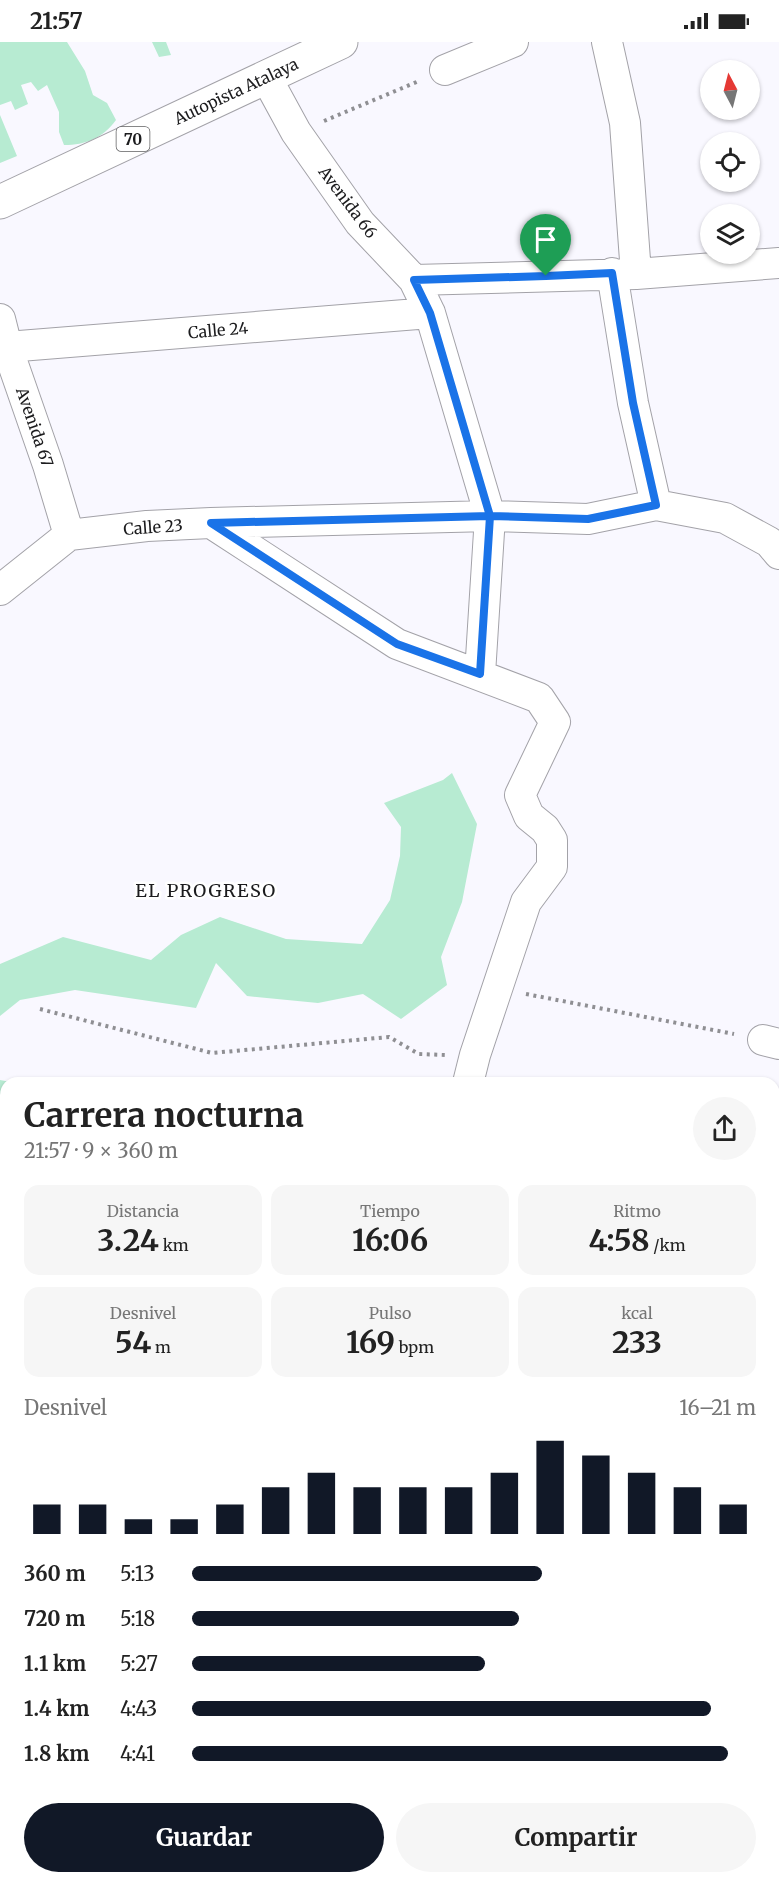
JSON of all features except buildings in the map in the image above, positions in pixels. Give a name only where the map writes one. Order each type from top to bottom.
[{"type":"main road","name":"Autopista Atalaya","points":[[0,202],[341,42]]},
{"type":"street","points":[[445,70],[513,42]]},
{"type":"street","points":[[607,42],[625,123],[624,274],[633,403],[656,505]]},
{"type":"street","name":"Avenida 66","points":[[266,77],[296,132],[360,223],[414,280],[430,313],[490,516],[480,674]]},
{"type":"street","points":[[414,280],[624,274],[779,263]]},
{"type":"street","name":"Calle 24","points":[[3,333],[430,313]]},
{"type":"street","name":"Avenida 67","points":[[3,333],[69,535]]},
{"type":"street","name":"Calle 23","points":[[69,535],[147,526],[211,523],[490,516],[588,519],[656,505],[725,518],[769,542],[779,555]]},
{"type":"street","points":[[211,523],[397,644],[538,698],[555,722],[520,795],[529,816],[545,829],[552,840],[552,867],[526,902],[471,1069]]},
{"type":"street","points":[[0,590],[69,535]]},
{"type":"path","points":[[296,132],[445,70]]},
{"type":"path","points":[[496,989],[771,1042]]},
{"type":"path","points":[[40,1009],[212,1053],[389,1037],[418,1054],[471,1069]]},
{"type":"green space","points":[[0,42],[67,42],[85,71],[93,95],[107,103],[116,120],[100,136],[80,144],[64,145],[59,132],[59,112],[47,85],[38,91],[31,82],[21,85],[28,104],[15,110],[11,101],[0,105]]},
{"type":"green space","points":[[152,42],[166,42],[171,55],[159,57]]},
{"type":"green space","points":[[0,115],[17,156],[0,163]]},
{"type":"green space","points":[[452,773],[477,824],[462,902],[441,957],[447,985],[401,1019],[363,994],[318,1003],[247,996],[216,963],[196,1008],[75,990],[20,1000],[0,1016],[0,964],[63,937],[151,960],[181,935],[220,917],[286,939],[362,944],[390,900],[400,856],[401,827],[384,803],[443,780]]},
{"type":"district","name":"EL PROGRESO","points":[[206,890]]},
{"type":"route","points":[[546,276],[414,280],[430,313],[490,516],[211,523],[397,644],[480,674],[490,516],[588,519],[656,505],[633,403],[612,273],[546,276]]}]
